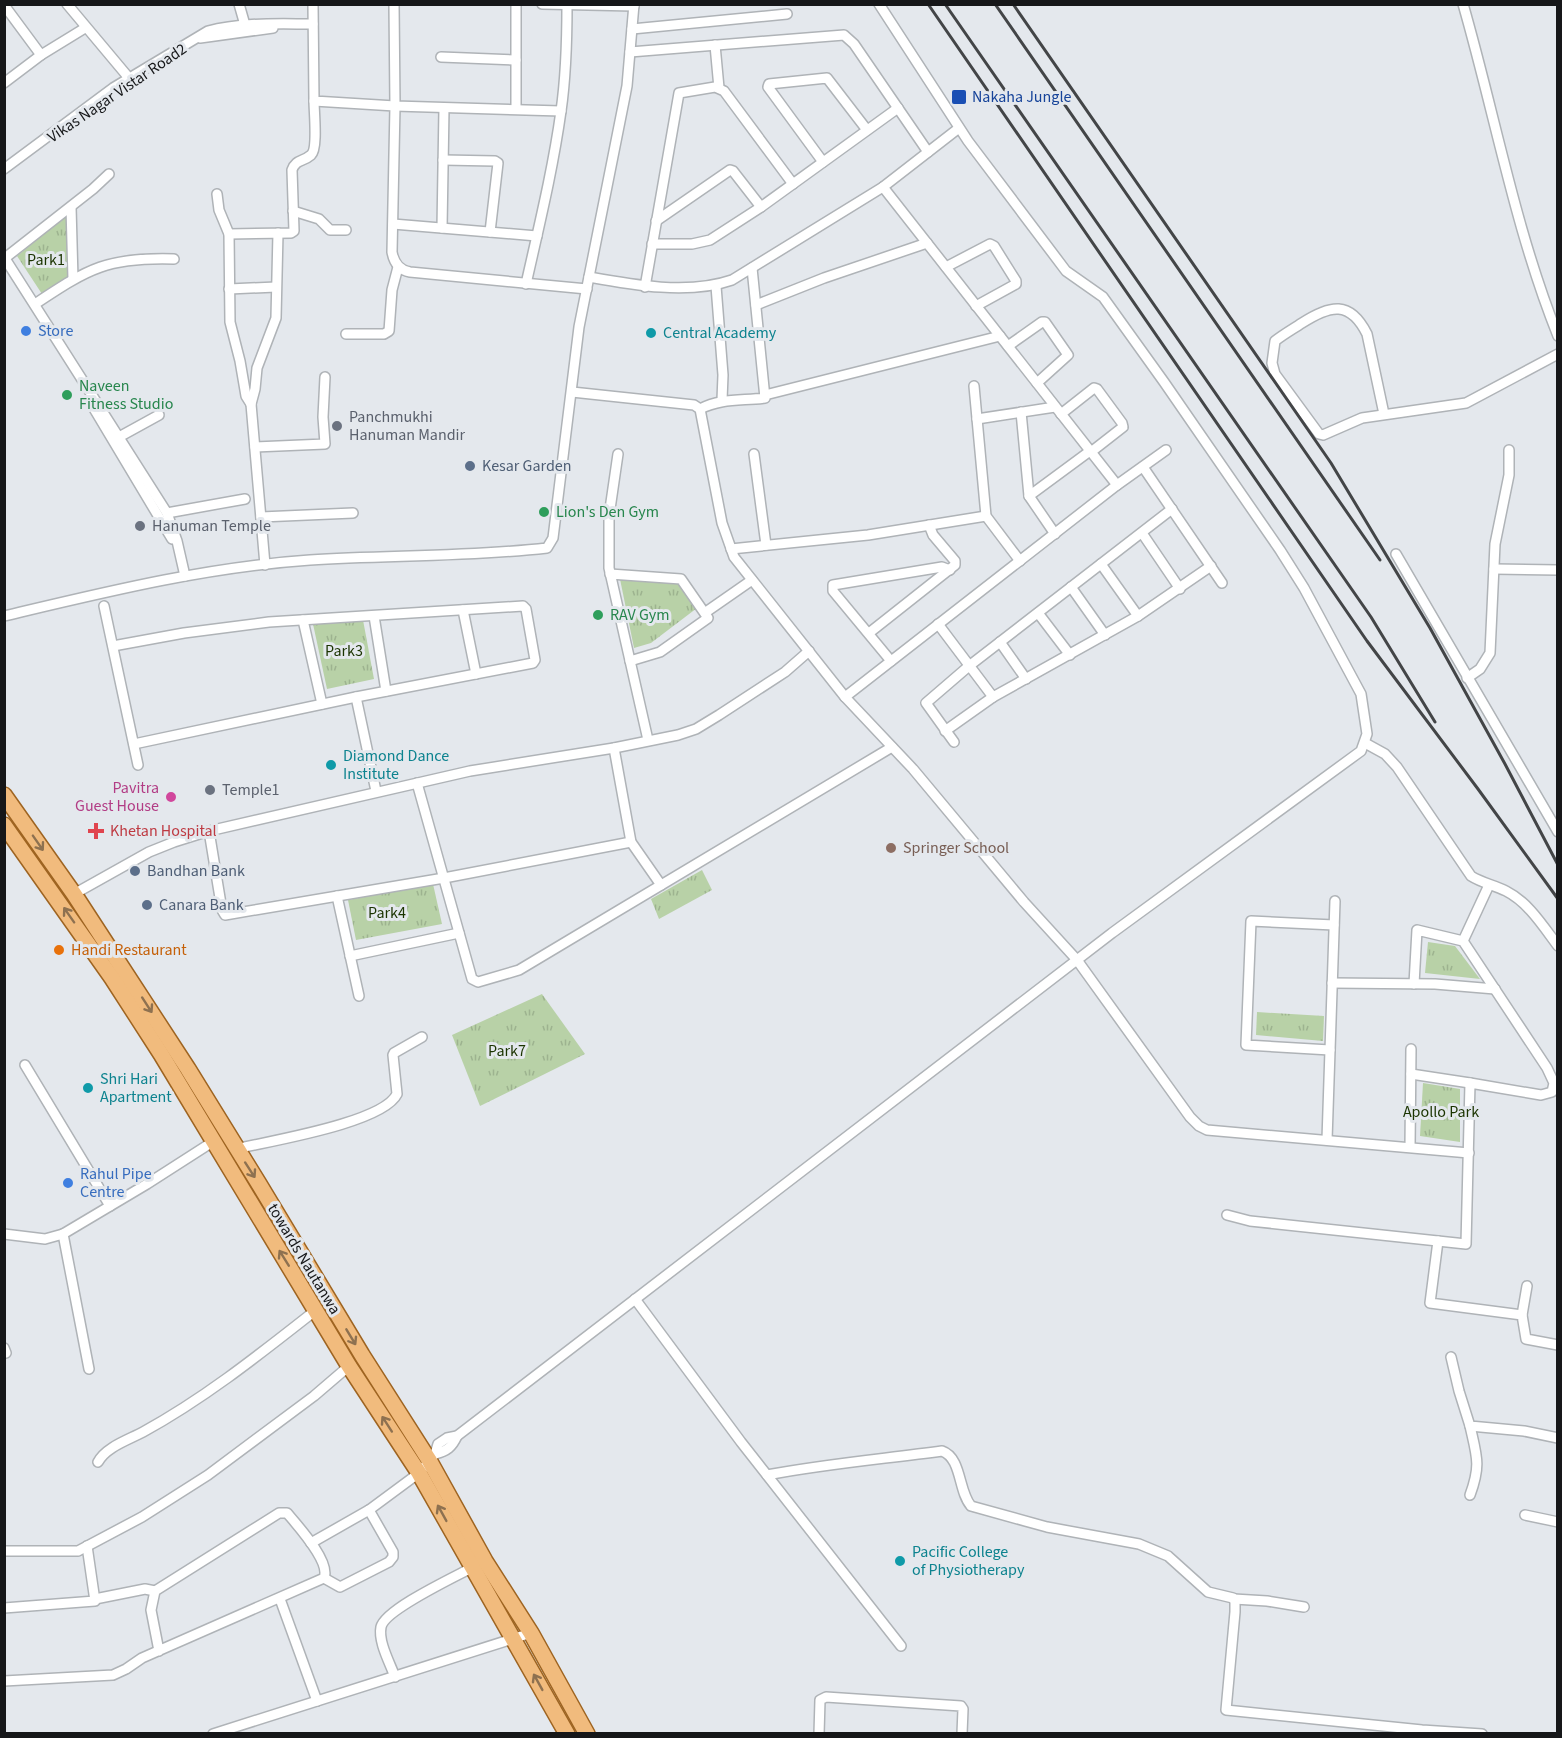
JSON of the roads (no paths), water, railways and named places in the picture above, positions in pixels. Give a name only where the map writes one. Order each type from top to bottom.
[{"type":"main road","name":"towards Nautanwa","points":[[4,795],[74,894],[188,1069],[362,1355],[432,1457],[479,1564],[531,1633],[587,1734]]},
{"type":"main road","points":[[4,825],[112,978],[349,1366],[479,1564],[513,1639],[567,1734]]},
{"type":"street","points":[[67,4],[129,78]]},
{"type":"street","points":[[239,4],[245,25]]},
{"type":"street","points":[[229,234],[291,233],[294,231],[292,170],[296,162],[310,156],[315,147],[310,24],[313,4]]},
{"type":"street","points":[[394,4],[395,106],[392,252],[398,267],[410,272],[587,289]]},
{"type":"street","points":[[516,4],[516,110]]},
{"type":"street","points":[[4,616],[127,586],[266,565],[308,560],[547,548],[553,538],[579,327],[627,86],[634,5],[542,4]]},
{"type":"street","points":[[311,1542],[369,1510],[419,1473],[432,1457],[438,1444],[447,1438],[457,1436],[1077,960],[1361,751],[1365,743],[1367,734],[1361,694],[1304,588],[1280,550],[1102,297],[1066,271],[959,128],[879,4]]},
{"type":"street","points":[[1463,4],[1515,208],[1557,336]]},
{"type":"street","points":[[4,5],[41,55]]},
{"type":"street","points":[[526,284],[561,111],[567,50],[567,5]]},
{"type":"street","points":[[632,28],[787,14]]},
{"type":"street","points":[[4,169],[113,88],[208,31],[245,25],[310,24]]},
{"type":"street","name":"Vikas Nagar Vistar Road2","points":[[4,169],[195,39],[310,24]]},
{"type":"street","points":[[4,83],[41,55],[85,28]]},
{"type":"street","points":[[630,52],[844,35],[854,44],[928,152]]},
{"type":"street","points":[[715,45],[719,88]]},
{"type":"street","points":[[441,57],[516,60]]},
{"type":"street","points":[[823,162],[768,87],[769,84],[827,78],[867,130]]},
{"type":"street","points":[[645,287],[678,95],[681,92],[719,88],[724,91],[793,184]]},
{"type":"street","points":[[314,101],[561,111]]},
{"type":"street","points":[[442,228],[444,108]]},
{"type":"street","points":[[652,244],[692,244],[710,240],[761,207],[898,108]]},
{"type":"street","points":[[590,277],[645,287],[716,286],[732,280],[883,187],[959,128]]},
{"type":"street","points":[[443,160],[495,161],[498,163],[490,232]]},
{"type":"street","points":[[656,221],[730,170],[734,171],[761,207]]},
{"type":"street","points":[[5,259],[109,174]]},
{"type":"street","points":[[883,187],[1117,485]]},
{"type":"street","points":[[217,194],[219,210],[229,234],[230,322],[246,396],[251,404]]},
{"type":"street","points":[[71,207],[73,279]]},
{"type":"street","points":[[293,211],[319,219],[330,230],[346,230]]},
{"type":"street","points":[[393,224],[537,236]]},
{"type":"street","points":[[266,565],[251,404],[257,368],[276,318],[278,233]]},
{"type":"street","points":[[756,305],[824,278],[927,243]]},
{"type":"street","points":[[946,267],[990,244],[994,246],[1016,284],[976,306]]},
{"type":"street","points":[[5,259],[167,513],[185,576]]},
{"type":"street","points":[[5,259],[180,552]]},
{"type":"street","points":[[35,304],[73,279],[111,263],[130,260],[174,260]]},
{"type":"street","points":[[346,334],[384,334],[389,331],[392,290],[398,267]]},
{"type":"street","points":[[752,268],[765,395]]},
{"type":"street","points":[[716,286],[723,375],[722,400]]},
{"type":"street","points":[[229,289],[276,287]]},
{"type":"street","points":[[1384,414],[1367,334],[1362,323],[1345,309],[1319,312],[1275,341],[1272,363],[1275,374],[1320,434],[1327,434],[1352,421],[1384,414],[1466,403],[1557,354]]},
{"type":"street","points":[[1008,346],[1045,322],[1068,355],[1037,383]]},
{"type":"street","points":[[700,409],[722,400],[763,398],[765,395],[1000,336]]},
{"type":"street","points":[[255,447],[324,444],[325,377]]},
{"type":"street","points":[[974,386],[986,516],[1020,561]]},
{"type":"street","points":[[977,419],[1021,412],[1058,410],[1094,388],[1122,423],[1123,427],[1029,496]]},
{"type":"street","points":[[572,392],[694,405],[700,409],[722,523],[734,557],[845,697],[892,747],[1024,902],[1077,960],[1169,1089],[1199,1126],[1207,1130],[1469,1153]]},
{"type":"street","points":[[1021,412],[1029,496],[1055,534]]},
{"type":"street","points":[[119,437],[159,415]]},
{"type":"street","points":[[845,697],[1117,485],[1166,450]]},
{"type":"street","points":[[1467,678],[1480,669],[1490,653],[1495,544],[1509,475],[1509,450]]},
{"type":"street","points":[[618,454],[609,516],[610,574],[648,740]]},
{"type":"street","points":[[754,454],[766,545]]},
{"type":"street","points":[[1143,467],[1222,583]]},
{"type":"street","points":[[167,513],[245,499]]},
{"type":"street","points":[[954,742],[926,703],[969,666],[1172,509]]},
{"type":"street","points":[[261,517],[353,513]]},
{"type":"street","points":[[731,549],[868,535],[986,516]]},
{"type":"street","points":[[868,633],[955,565],[955,561],[938,542],[929,525]]},
{"type":"street","points":[[1142,532],[1180,589]]},
{"type":"street","points":[[1396,554],[1557,832]]},
{"type":"street","points":[[1101,564],[1138,616]]},
{"type":"street","points":[[945,731],[993,697],[1138,616],[1211,566]]},
{"type":"street","points":[[891,661],[833,591],[833,585],[942,567],[950,570]]},
{"type":"street","points":[[1494,570],[1557,570]]},
{"type":"street","points":[[610,574],[681,579],[708,618],[660,652],[630,661]]},
{"type":"street","points":[[706,612],[752,580]]},
{"type":"street","points":[[1071,587],[1105,635]]},
{"type":"street","points":[[104,606],[138,765]]},
{"type":"street","points":[[113,646],[223,627],[523,606],[526,609],[535,662],[134,744]]},
{"type":"street","points":[[463,610],[476,674]]},
{"type":"street","points":[[1038,613],[1070,656]]},
{"type":"street","points":[[374,615],[386,691]]},
{"type":"street","points":[[303,620],[322,704]]},
{"type":"street","points":[[938,624],[993,697]]},
{"type":"street","points":[[1000,642],[1026,679]]},
{"type":"street","points":[[74,894],[149,852],[209,831],[470,771],[614,748],[678,735],[696,729],[785,672],[809,651]]},
{"type":"street","points":[[356,697],[376,791]]},
{"type":"street","points":[[1365,743],[1385,754],[1397,766],[1466,871],[1480,882],[1514,895],[1530,910],[1557,946]]},
{"type":"street","points":[[417,783],[472,979],[478,982],[519,970],[892,747]]},
{"type":"street","points":[[614,748],[631,842],[661,885]]},
{"type":"street","points":[[209,831],[222,910],[225,915],[444,878],[631,842]]},
{"type":"street","points":[[1463,941],[1489,885]]},
{"type":"street","points":[[337,896],[359,996]]},
{"type":"street","points":[[1327,1140],[1335,901]]},
{"type":"street","points":[[1330,1050],[1246,1045],[1251,921],[1334,925]]},
{"type":"street","points":[[1411,1074],[1541,1095],[1552,1092],[1554,1083],[1547,1068],[1463,941],[1417,930],[1414,984]]},
{"type":"street","points":[[350,956],[459,933]]},
{"type":"street","points":[[1332,983],[1414,984],[1495,989]]},
{"type":"street","points":[[236,1149],[305,1134],[371,1115],[384,1108],[395,1099],[397,1094],[394,1053],[422,1037]]},
{"type":"street","points":[[1410,1147],[1411,1049]]},
{"type":"street","points":[[25,1065],[110,1206]]},
{"type":"street","points":[[1227,1215],[1250,1221],[1465,1244],[1467,1242],[1470,1083]]},
{"type":"street","points":[[4,1234],[45,1239],[63,1234],[213,1141]]},
{"type":"street","points":[[63,1234],[89,1369]]},
{"type":"street","points":[[1438,1241],[1430,1303],[1522,1315]]},
{"type":"street","points":[[1527,1286],[1522,1315],[1526,1339],[1557,1345]]},
{"type":"street","points":[[635,1299],[766,1474],[901,1646]]},
{"type":"street","points":[[98,1462],[106,1452],[169,1418],[223,1382],[316,1310]]},
{"type":"street","points":[[1452,1358],[1478,1466],[1470,1495]]},
{"type":"street","points":[[4,1551],[78,1551],[142,1517],[208,1475],[314,1396],[349,1366]]},
{"type":"street","points":[[1470,1426],[1524,1431],[1557,1438]]},
{"type":"street","points":[[766,1474],[942,1451],[953,1458],[965,1499],[971,1506],[1047,1527],[1139,1544],[1168,1556],[1208,1592],[1234,1599],[1304,1607]]},
{"type":"street","points":[[324,1578],[340,1587],[389,1562],[393,1557],[393,1552],[369,1510]]},
{"type":"street","points":[[4,1681],[113,1675],[159,1651],[324,1578],[326,1571],[311,1542],[287,1513],[279,1513],[155,1591],[152,1598],[152,1610],[159,1651]]},
{"type":"street","points":[[1525,1515],[1557,1522]]},
{"type":"street","points":[[87,1546],[95,1599]]},
{"type":"street","points":[[395,1677],[382,1638],[381,1628],[384,1619],[414,1599],[479,1564]]},
{"type":"street","points":[[4,1608],[93,1602],[95,1599],[146,1589],[155,1591]]},
{"type":"street","points":[[280,1599],[317,1701]]},
{"type":"street","points":[[1234,1599],[1235,1612],[1226,1710],[1422,1732],[1482,1734]]},
{"type":"street","points":[[213,1734],[531,1633]]},
{"type":"street","points":[[819,1734],[820,1700],[826,1697],[961,1706],[963,1709],[962,1734]]},
{"type":"railway","points":[[928,4],[1367,641],[1558,899]]},
{"type":"railway","points":[[945,4],[1371,617],[1435,722]]},
{"type":"railway","points":[[995,4],[1380,560]]},
{"type":"railway","points":[[1013,4],[1331,463],[1430,628],[1558,865]]},
{"type":"place","name":"Nakaha Jungle","points":[[959,97]]},
{"type":"place","name":"Store","points":[[26,331]]},
{"type":"place","name":"Central Academy","points":[[651,333]]},
{"type":"place","name":"Naveen Fitness Studio","points":[[67,395]]},
{"type":"place","name":"Panchmukhi Hanuman Mandir","points":[[337,426]]},
{"type":"place","name":"Kesar Garden","points":[[470,466]]},
{"type":"place","name":"Lion's Den Gym","points":[[544,512]]},
{"type":"place","name":"Hanuman Temple","points":[[140,526]]},
{"type":"place","name":"RAV Gym","points":[[598,615]]},
{"type":"place","name":"Diamond Dance Institute","points":[[331,765]]},
{"type":"place","name":"Temple1","points":[[210,790]]},
{"type":"place","name":"Pavitra Guest House","points":[[171,797]]},
{"type":"place","name":"Khetan Hospital","points":[[96,831]]},
{"type":"place","name":"Springer School","points":[[891,848]]},
{"type":"place","name":"Bandhan Bank","points":[[135,871]]},
{"type":"place","name":"Canara Bank","points":[[147,905]]},
{"type":"place","name":"Handi Restaurant","points":[[59,950]]},
{"type":"place","name":"Shri Hari Apartment","points":[[88,1088]]},
{"type":"place","name":"Rahul Pipe Centre","points":[[68,1183]]},
{"type":"place","name":"Pacific College of Physiotherapy","points":[[900,1561]]},
{"type":"park label","name":"Park1","points":[[46,260]]},
{"type":"park label","name":"Park3","points":[[344,651]]},
{"type":"park label","name":"Park4","points":[[387,913]]},
{"type":"park label","name":"Park7","points":[[507,1051]]},
{"type":"park label","name":"Apollo Park","points":[[1441,1112]]}]
